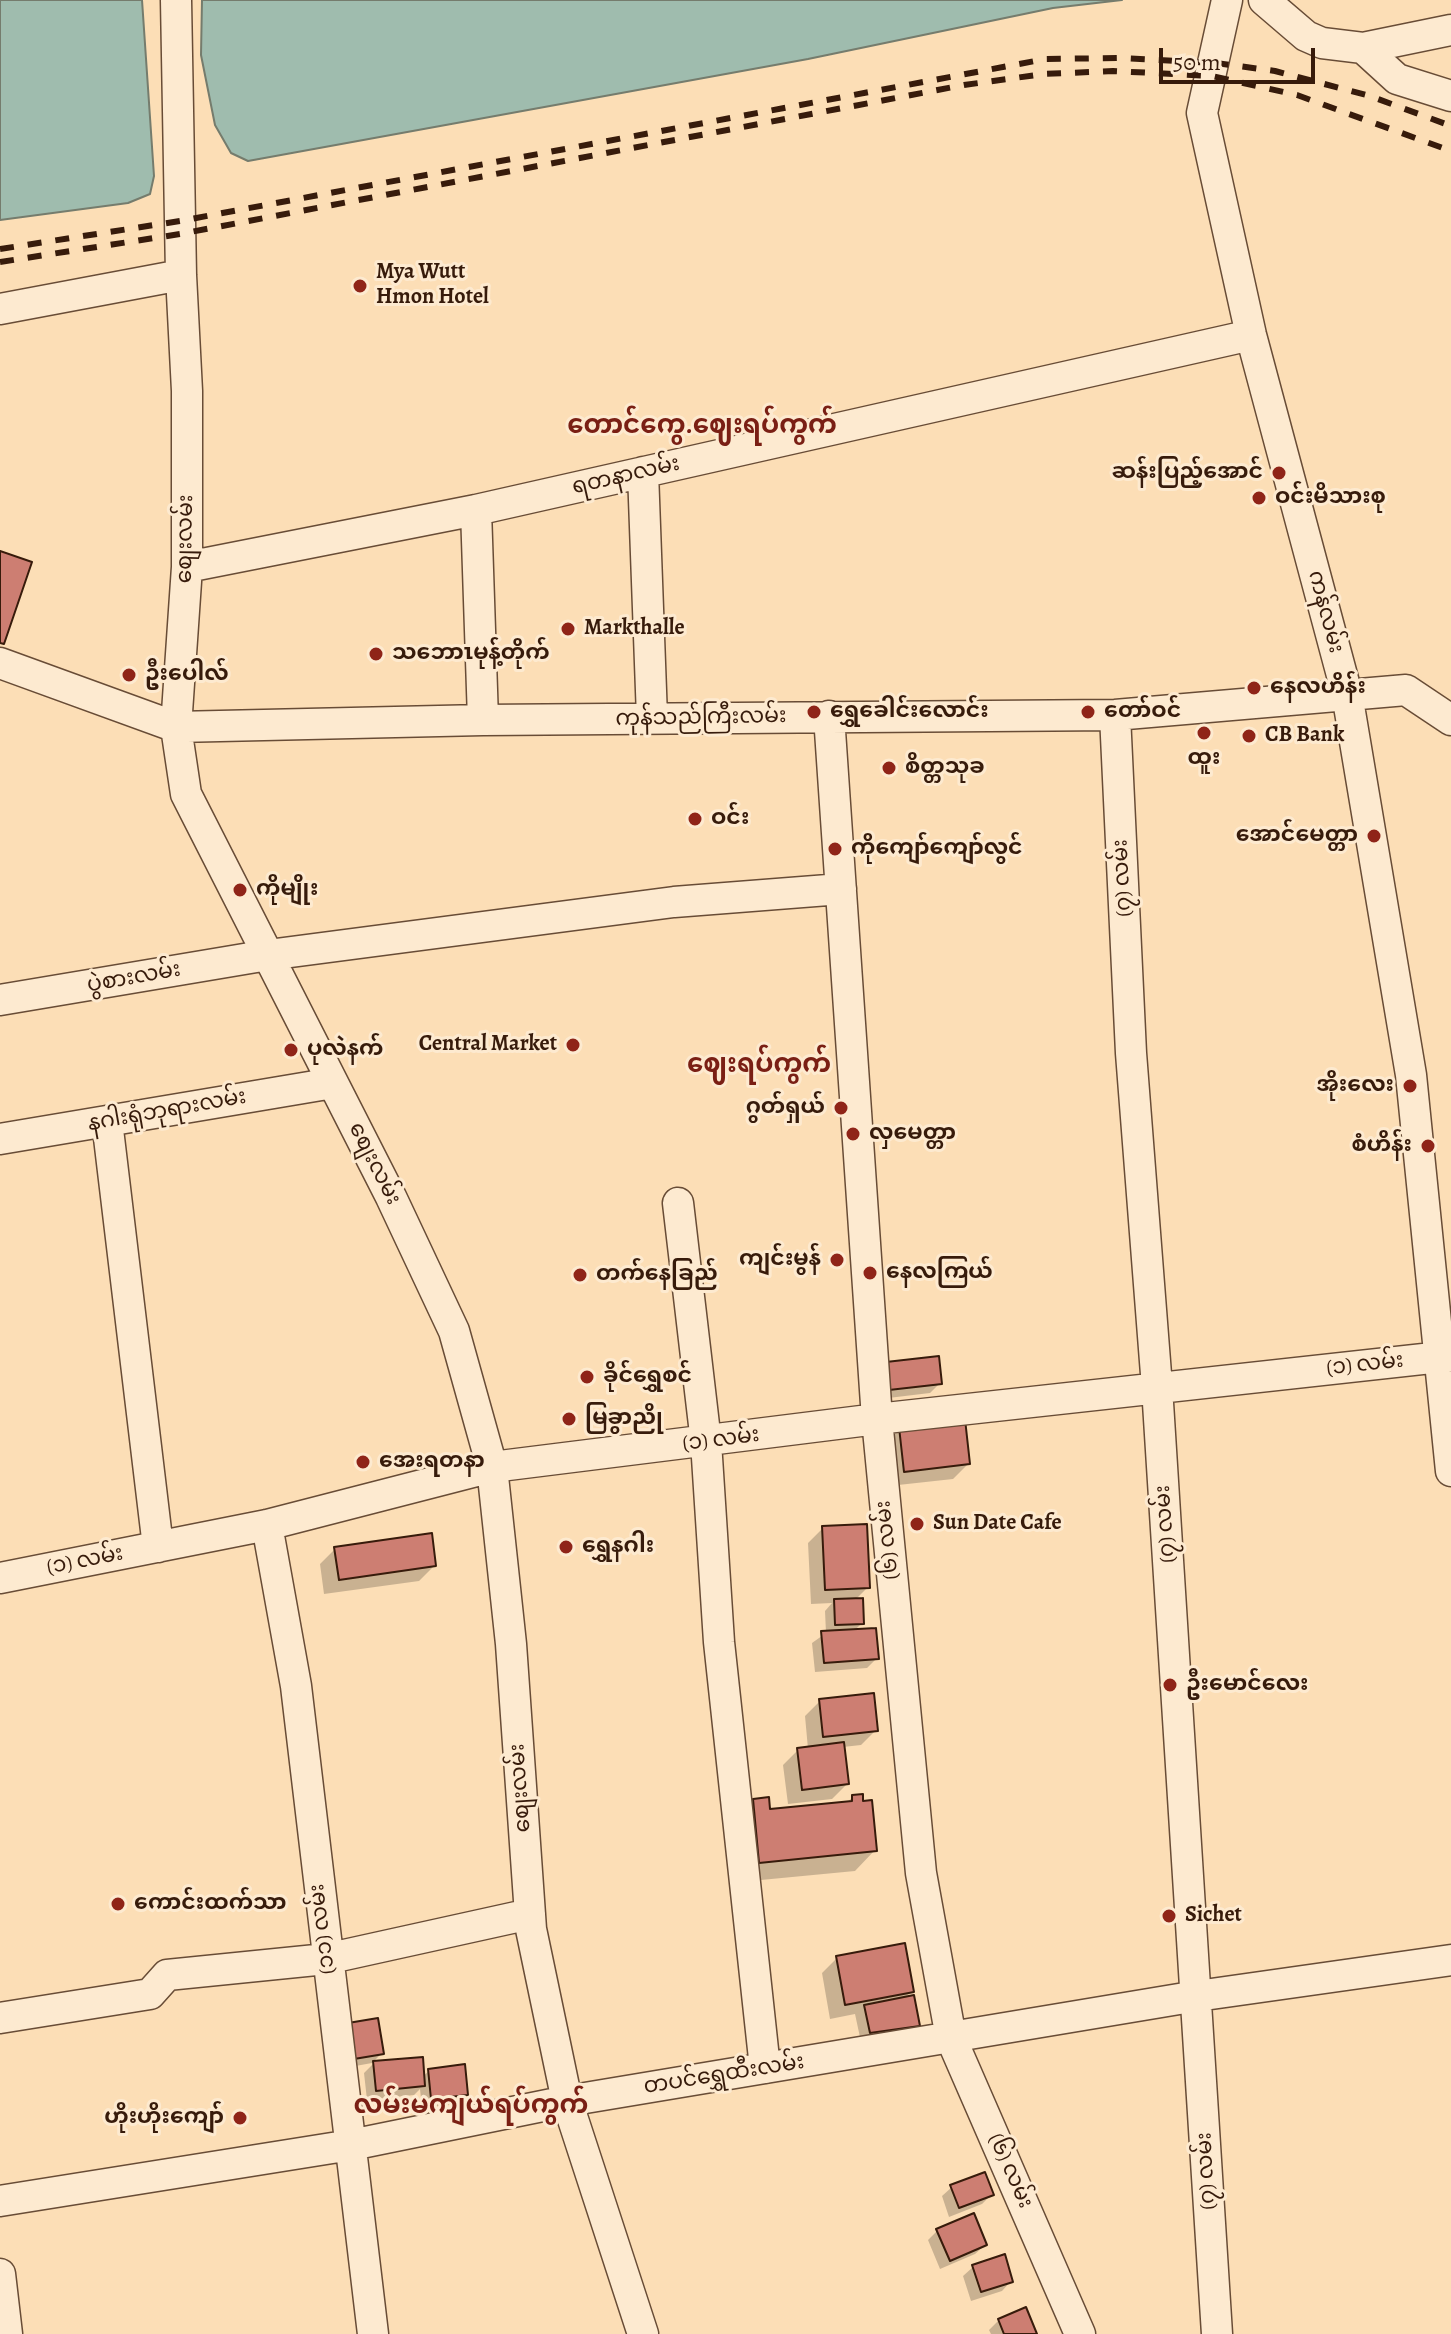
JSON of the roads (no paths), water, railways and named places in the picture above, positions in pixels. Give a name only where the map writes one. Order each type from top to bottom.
[{"type":"street","name":"စျေးလမ်း","points":[[176,0],[181,275],[187,391],[187,567],[176,727],[186,794],[333,1083],[454,1331],[492,1467],[511,1644],[530,1914],[567,2101],[643,2334]]},
{"type":"street","name":"ကန်လမ်း","points":[[1227,0],[1202,113],[1251,335],[1347,694],[1411,1075],[1445,1357],[1451,1471]]},
{"type":"street","points":[[1264,0],[1306,36],[1322,43],[1363,48],[1451,30]]},
{"type":"street","points":[[1363,48],[1397,79],[1451,96]]},
{"type":"street","points":[[0,309],[181,275]]},
{"type":"street","name":"ရတနာလမ်း","points":[[187,567],[476,510],[1251,335]]},
{"type":"street","points":[[643,472],[652,718]]},
{"type":"street","points":[[476,510],[483,720]]},
{"type":"street","name":"ကုန်သည်ကြီးလမ်း","points":[[0,663],[176,727],[483,720],[1115,715],[1406,690],[1451,720]]},
{"type":"street","name":"(၇) လမ်း","points":[[1115,715],[1131,1053],[1157,1387],[1217,2334]]},
{"type":"street","name":"(၆) လမ်း","points":[[829,716],[877,1419],[921,1873],[951,2038],[1080,2334]]},
{"type":"street","name":"ပွဲစားလမ်း","points":[[0,1000],[268,955],[674,902],[841,889]]},
{"type":"street","name":"နဂါးရုံဘုရားလမ်း","points":[[0,1139],[333,1083]]},
{"type":"street","points":[[107,1121],[158,1547]]},
{"type":"street","points":[[678,1203],[706,1442],[719,1642],[765,2068]]},
{"type":"street","name":"(၁) လမ်း","points":[[0,1578],[267,1525],[492,1467],[877,1419],[1445,1357]]},
{"type":"street","name":"(၁၁) လမ်း","points":[[267,1525],[296,1686],[326,1959],[373,2334]]},
{"type":"street","points":[[0,2018],[150,1994],[167,1975],[326,1959],[530,1914]]},
{"type":"street","name":"တပင်ရွှေထီးလမ်း","points":[[0,2201],[351,2145],[567,2101],[1197,1996],[1451,1960]]},
{"type":"street","points":[[0,2274],[7,2334]]},
{"type":"railway","points":[[0,249],[180,221],[1046,59],[1120,58],[1216,63],[1275,71],[1370,96],[1451,126]]},
{"type":"railway","points":[[0,262],[180,234],[964,85],[1044,74],[1113,71],[1212,76],[1297,95],[1451,151]]},
{"type":"place","name":"Mya Wutt Hmon Hotel","points":[[360,286]]},
{"type":"place","name":"ဆန်းပြည့်အောင်","points":[[1279,473]]},
{"type":"place","name":"ဝင်းမိသားစု","points":[[1259,498]]},
{"type":"place","name":"Markthalle","points":[[568,629]]},
{"type":"place","name":"သဘောၤမုန့်တိုက်","points":[[376,654]]},
{"type":"place","name":"ဦးပေါလ်","points":[[129,675]]},
{"type":"place","name":"နေလဟိန်း","points":[[1254,688]]},
{"type":"place","name":"ရွှေခေါင်းလောင်း","points":[[814,712]]},
{"type":"place","name":"တော်ဝင်","points":[[1088,712]]},
{"type":"place","name":"ထူး","points":[[1204,733]]},
{"type":"place","name":"CB Bank","points":[[1249,736]]},
{"type":"place","name":"စိတ္တသုခ","points":[[889,768]]},
{"type":"place","name":"ဝင်း","points":[[695,819]]},
{"type":"place","name":"အောင်မေတ္တာ","points":[[1374,836]]},
{"type":"place","name":"ကိုကျော်ကျော်လွင်","points":[[835,849]]},
{"type":"place","name":"ကိုမျိုး","points":[[240,890]]},
{"type":"place","name":"Central Market","points":[[573,1045]]},
{"type":"place","name":"ပုလဲနက်","points":[[291,1050]]},
{"type":"place","name":"အိုးလေး","points":[[1410,1086]]},
{"type":"place","name":"ဂွတ်ရှယ်","points":[[841,1108]]},
{"type":"place","name":"လှမေတ္တာ","points":[[853,1134]]},
{"type":"place","name":"စံဟိန်း","points":[[1428,1146]]},
{"type":"place","name":"ကျင်းမွန်","points":[[837,1260]]},
{"type":"place","name":"နေလကြယ်","points":[[870,1273]]},
{"type":"place","name":"တက်နေခြည်","points":[[580,1275]]},
{"type":"place","name":"ခိုင်ရွှေစင်","points":[[587,1377]]},
{"type":"place","name":"မြခွာညို","points":[[569,1419]]},
{"type":"place","name":"အေးရတနာ","points":[[363,1462]]},
{"type":"place","name":"Sun Date Cafe","points":[[917,1524]]},
{"type":"place","name":"ရွှေနဂါး","points":[[566,1547]]},
{"type":"place","name":"ဦးမောင်လေး","points":[[1170,1685]]},
{"type":"place","name":"ကောင်းထက်သာ","points":[[118,1904]]},
{"type":"place","name":"Sichet","points":[[1169,1916]]},
{"type":"place","name":"ဟိုးဟိုးကျော်","points":[[240,2118]]},
{"type":"district","name":"တောင်ကွေ.ဈေးရပ်ကွက်","points":[[702,427]]},
{"type":"district","name":"ဈေးရပ်ကွက်","points":[[759,1066]]},
{"type":"district","name":"လမ်းမကျယ်ရပ်ကွက်","points":[[471,2107]]}]
